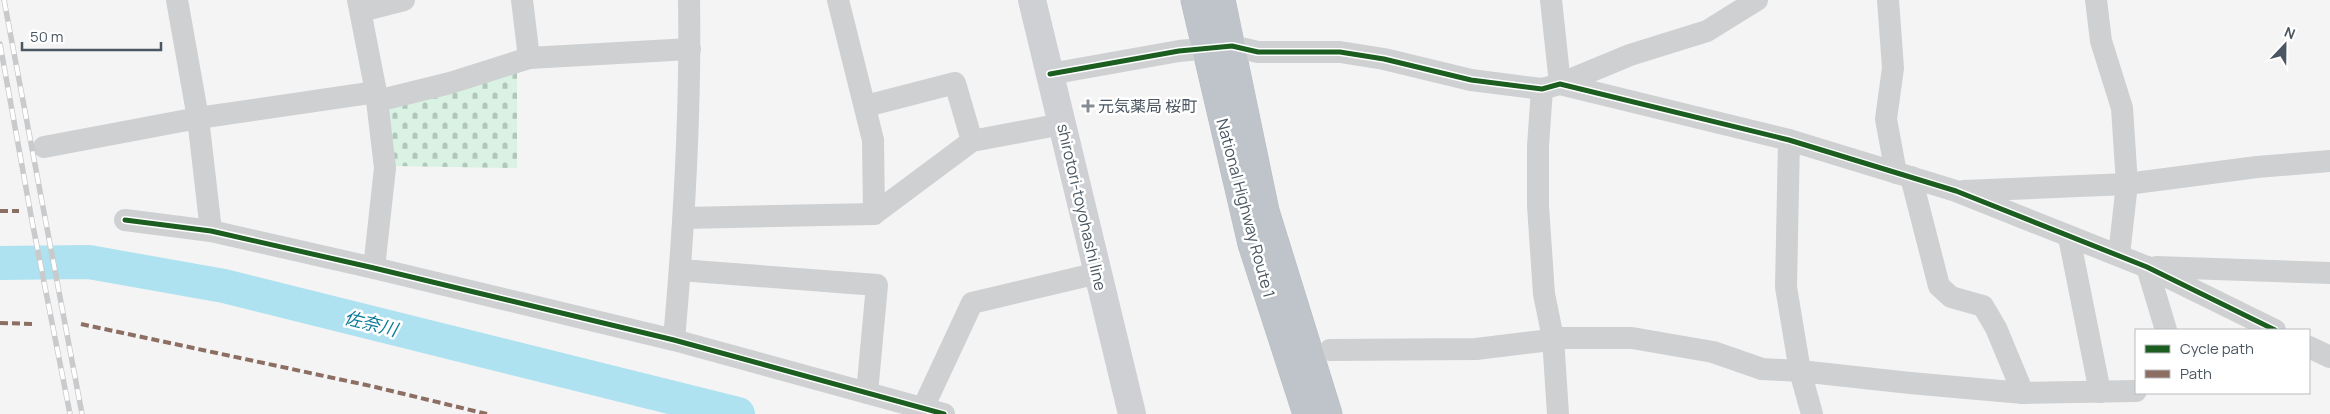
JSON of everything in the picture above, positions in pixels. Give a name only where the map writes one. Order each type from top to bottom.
[{"type":"highway","name":"National Highway Route 1","points":[[1195,0],[1219,48],[1265,211],[1328,414]]},
{"type":"highway","name":"National Highway Route 1","points":[[1221,0],[1219,48],[1252,244],[1307,414]]},
{"type":"main road","name":"shirotori-toyohashi line","points":[[1032,0],[1132,414]]},
{"type":"street","points":[[176,0],[198,118],[211,231]]},
{"type":"street","points":[[374,268],[386,168],[376,96],[359,6],[404,0]]},
{"type":"street","points":[[522,0],[529,58]]},
{"type":"street","points":[[674,340],[685,218],[690,49],[689,0]]},
{"type":"street","points":[[838,0],[873,140],[874,214]]},
{"type":"street","points":[[1551,0],[1551,87],[1538,146],[1538,206],[1544,294],[1553,338],[1558,414]]},
{"type":"street","points":[[1551,87],[1630,55],[1707,31],[1757,0]]},
{"type":"street","points":[[1888,0],[1893,68],[1886,119],[1939,286],[1950,297],[1983,306],[1996,328],[2023,393]]},
{"type":"street","points":[[2096,0],[2101,41],[2122,108],[2127,184],[2119,255]]},
{"type":"street","points":[[1050,74],[1179,51],[1219,48],[1258,52],[1340,52],[1384,59],[1471,80],[1551,87],[1789,140],[1956,191],[2069,238],[2147,267],[2273,329]]},
{"type":"street","points":[[44,147],[198,118],[376,96],[450,83],[529,58],[690,49]]},
{"type":"street","points":[[866,106],[955,83],[972,141]]},
{"type":"street","points":[[685,218],[874,214],[972,141],[1062,124]]},
{"type":"street","points":[[1789,140],[1786,287],[1800,371],[1812,414]]},
{"type":"street","points":[[1956,191],[2127,184],[2257,167],[2330,161]]},
{"type":"street","points":[[125,220],[211,231],[374,268],[674,340],[934,411],[972,304],[1098,273]]},
{"type":"street","points":[[2069,238],[2100,392]]},
{"type":"street","points":[[2147,267],[2330,273]]},
{"type":"street","points":[[2147,267],[2166,329]]},
{"type":"street","points":[[680,270],[877,285],[867,393]]},
{"type":"street","points":[[1330,350],[1476,349],[1553,338],[1632,338],[1713,352],[1762,369],[2023,393],[2135,391]]},
{"type":"street","points":[[2310,348],[2330,358]]},
{"type":"green space","points":[[517,65],[517,168],[393,166],[388,103]]},
{"type":"waterway","name":"佐奈川","points":[[0,263],[89,262],[224,286],[738,414]]},
{"type":"railway","points":[[4,0],[82,414]]},
{"type":"railway","points":[[0,44],[70,414]]},
{"type":"marked path","points":[[0,211],[19,211]]},
{"type":"marked path","points":[[0,323],[35,324]]},
{"type":"marked path","points":[[81,324],[371,386],[487,414]]},
{"type":"cycle path","points":[[1050,74],[1179,51],[1232,46],[1258,52],[1340,52],[1384,59],[1471,80],[1542,89],[1560,84],[1789,140],[1956,191],[2147,267],[2273,329]]},
{"type":"cycle path","points":[[125,220],[211,231],[374,268],[674,340],[944,414]]},
{"type":"place","name":"元気薬局 桜町","points":[[1088,106]]}]
